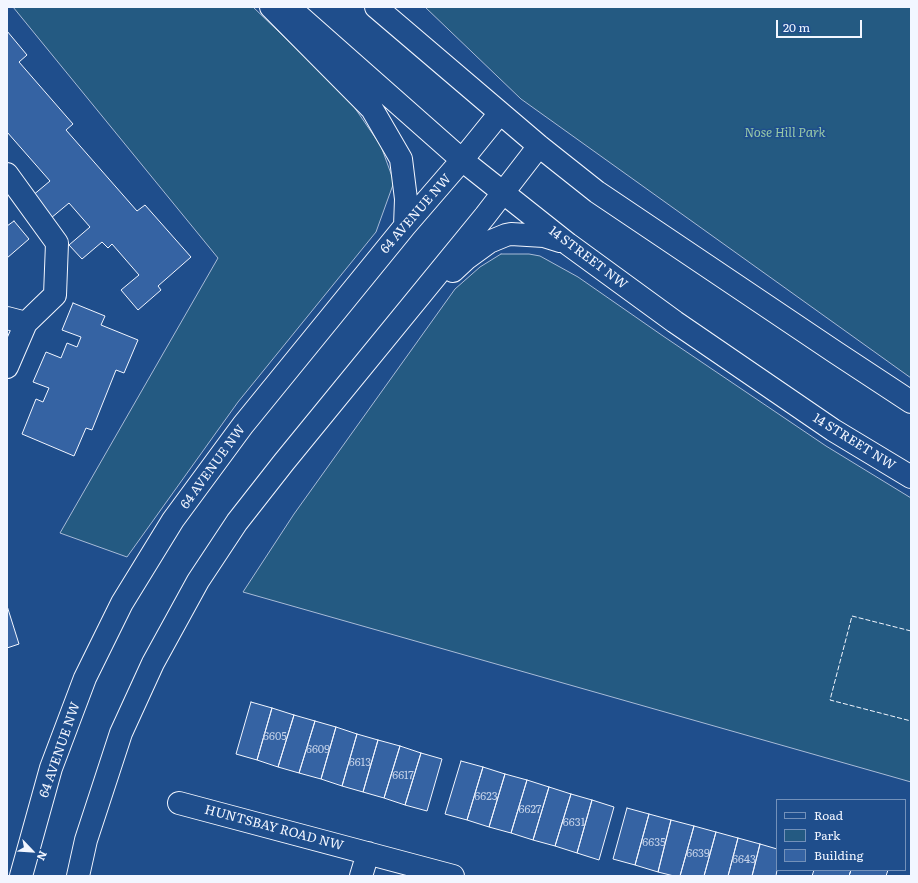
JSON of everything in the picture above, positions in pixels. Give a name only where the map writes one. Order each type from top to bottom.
[{"type":"main road","points":[[271,7],[372,109],[401,159],[406,199],[404,226]]},
{"type":"main road","name":"14 STREET NW","points":[[289,7],[462,160],[568,244],[675,322],[833,430],[911,477]]},
{"type":"main road","points":[[376,7],[539,146],[597,192],[911,402]]},
{"type":"main road","name":"64 AVENUE NW","points":[[21,876],[51,768],[85,678],[122,603],[173,520],[243,425],[404,226],[462,160],[500,113]]},
{"type":"main road","points":[[78,876],[86,840],[122,734],[153,663],[198,581],[237,522],[284,462],[485,216],[539,146]]},
{"type":"main road","points":[[7,174],[57,243],[55,294],[16,320],[7,367]]},
{"type":"main road","points":[[399,321],[467,258],[489,242],[511,234],[544,236],[568,244]]},
{"type":"main road","name":"HUNTSBAY ROAD NW","points":[[179,803],[453,876]]},
{"type":"main road","points":[[361,876],[368,853]]},
{"type":"green space","points":[[13,7],[253,7],[348,98],[381,146],[394,182],[376,232],[238,402],[127,557],[60,533],[218,258]]},
{"type":"green space","name":"Nose Hill Park","points":[[425,7],[911,7],[911,378],[521,99]]},
{"type":"green space","points":[[501,254],[529,254],[540,256],[578,277],[826,446],[911,498],[911,782],[243,592],[294,514],[455,289],[480,267]]},
{"type":"building","points":[[7,31],[27,55],[19,62],[73,124],[66,130],[137,211],[145,205],[191,257],[158,286],[161,290],[138,310],[121,290],[139,275],[112,244],[108,248],[102,242],[82,259],[69,245],[90,227],[69,203],[51,218],[32,196],[50,181],[7,132]]},
{"type":"building","points":[[14,221],[29,239],[7,258],[7,226]]},
{"type":"building","points":[[73,303],[105,316],[101,325],[138,340],[124,373],[116,370],[92,430],[86,428],[74,456],[22,434],[36,399],[43,402],[49,388],[33,382],[46,352],[61,358],[67,343],[77,347],[81,337],[62,330]]},
{"type":"building","points":[[8,609],[19,644],[7,648],[7,610]]},
{"type":"building","points":[[251,702],[272,708],[257,760],[236,754]]},
{"type":"building","points":[[272,708],[294,715],[278,767],[257,760]]},
{"type":"building","points":[[294,715],[315,721],[299,773],[278,767]]},
{"type":"building","points":[[315,721],[336,727],[321,779],[299,773]]},
{"type":"building","points":[[336,727],[357,734],[342,786],[321,779]]},
{"type":"building","points":[[357,734],[378,740],[363,792],[342,786]]},
{"type":"building","points":[[378,740],[400,746],[384,798],[363,792]]},
{"type":"building","points":[[400,746],[421,753],[405,805],[384,798]]},
{"type":"building","points":[[421,753],[442,759],[427,811],[405,805]]},
{"type":"building","points":[[461,761],[483,767],[467,820],[445,814]]},
{"type":"building","points":[[483,767],[505,774],[489,827],[467,820]]},
{"type":"building","points":[[505,774],[527,780],[511,833],[489,827]]},
{"type":"building","points":[[527,780],[549,787],[533,840],[511,833]]},
{"type":"building","points":[[549,787],[571,794],[555,846],[533,840]]},
{"type":"building","points":[[571,794],[592,800],[577,853],[555,846]]},
{"type":"building","points":[[592,800],[614,807],[599,860],[577,853]]},
{"type":"building","points":[[627,808],[649,814],[635,865],[613,859]]},
{"type":"building","points":[[649,814],[671,820],[658,872],[635,865]]},
{"type":"building","points":[[671,820],[694,826],[680,876],[658,872]]},
{"type":"building","points":[[694,826],[716,832],[704,876],[680,876]]},
{"type":"building","points":[[716,832],[738,838],[728,876],[704,876]]},
{"type":"building","points":[[738,838],[760,844],[752,876],[728,876]]},
{"type":"building","points":[[760,844],[776,849],[776,876],[752,876]]},
{"type":"building","points":[[814,871],[851,871],[849,876],[812,876]]},
{"type":"building","points":[[851,871],[888,871],[886,876],[849,876]]},
{"type":"fence","points":[[911,631],[852,616],[830,700],[911,721]]}]
